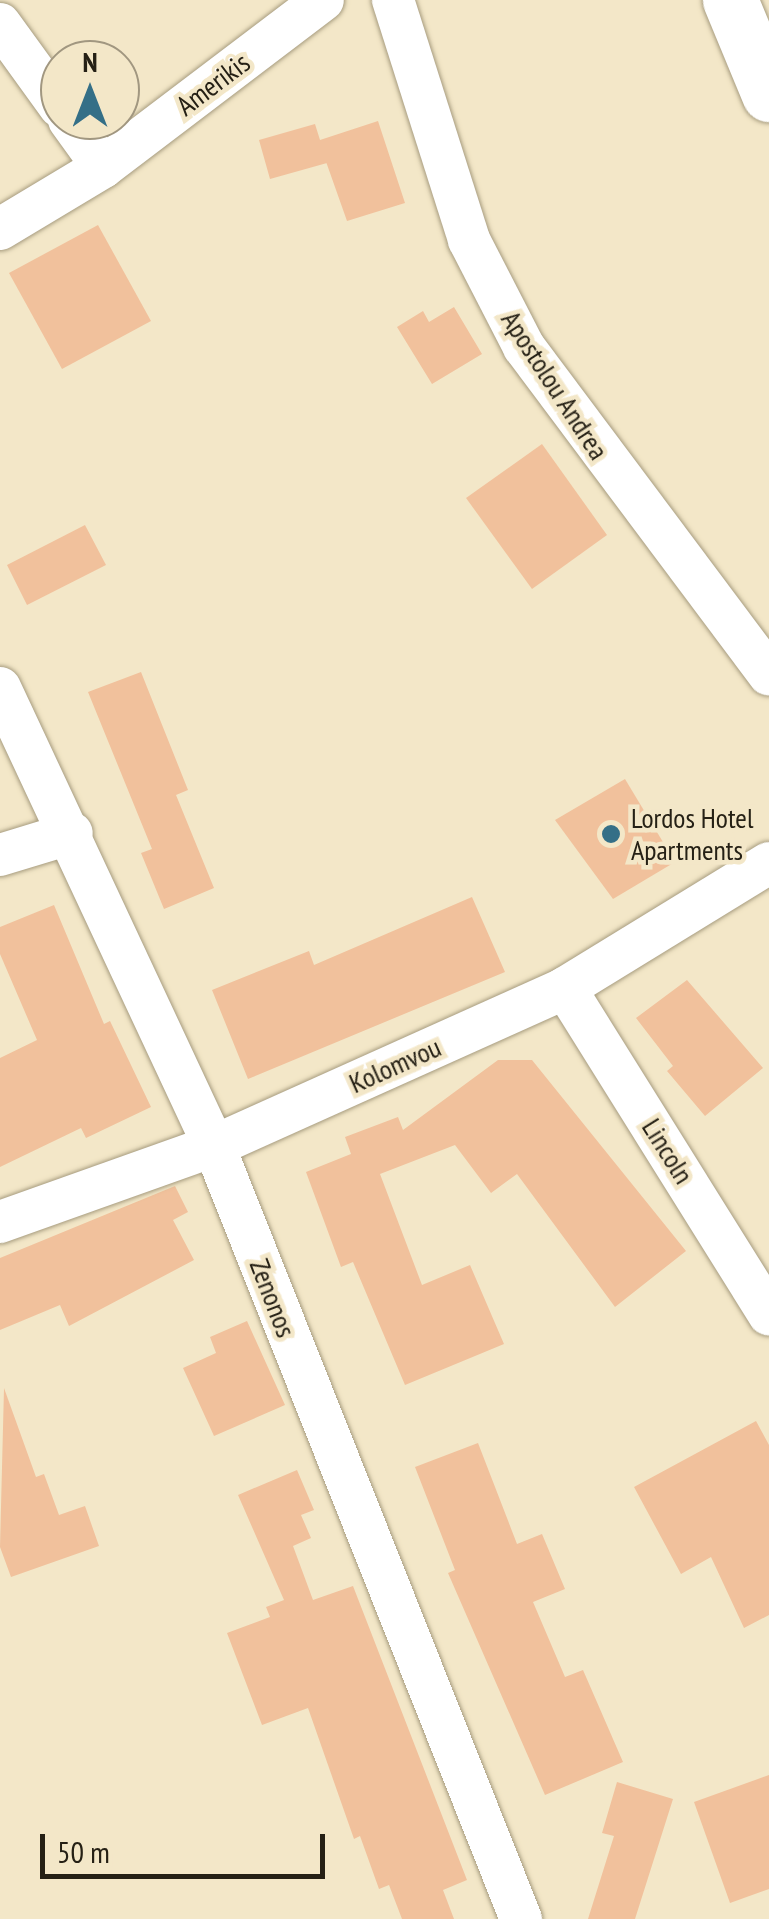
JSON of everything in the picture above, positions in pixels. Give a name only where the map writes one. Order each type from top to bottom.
[{"type":"street","name":"Amerikis","points":[[0,229],[103,167],[323,0]]},
{"type":"street","name":"Apostolou Andrea","points":[[392,0],[469,240],[524,347],[769,675]]},
{"type":"street","points":[[730,0],[769,94]]},
{"type":"street","points":[[0,24],[40,79]]},
{"type":"street","points":[[83,140],[103,167]]},
{"type":"street","name":"Zenonos","points":[[0,688],[72,833],[214,1146],[520,1919]]},
{"type":"street","points":[[0,855],[72,833]]},
{"type":"street","name":"Kolomvou","points":[[0,1222],[214,1146],[565,988],[769,863]]},
{"type":"street","name":"Lincoln","points":[[565,988],[769,1315]]},
{"type":"building","points":[[378,121],[405,203],[347,221],[327,163],[270,179],[259,140],[315,124],[320,140]]},
{"type":"building","points":[[98,225],[151,321],[62,369],[9,273]]},
{"type":"building","points":[[454,307],[482,354],[432,384],[397,327],[423,311],[429,322]]},
{"type":"building","points":[[542,444],[607,535],[532,589],[466,498]]},
{"type":"building","points":[[85,525],[106,565],[27,605],[7,565]]},
{"type":"building","points":[[141,672],[188,790],[176,795],[214,888],[164,909],[141,853],[152,849],[88,692]]},
{"type":"building","name":"Lordos Hotel Apartments","points":[[625,779],[675,862],[613,899],[555,820]]},
{"type":"building","points":[[472,897],[505,972],[248,1079],[212,990],[309,951],[314,965]]},
{"type":"building","points":[[54,905],[104,1024],[110,1021],[151,1107],[86,1138],[81,1128],[0,1167],[0,1058],[37,1040],[0,954],[0,927]]},
{"type":"building","points":[[687,980],[763,1068],[705,1116],[667,1071],[673,1066],[636,1018]]},
{"type":"building","points":[[498,1060],[532,1060],[686,1251],[615,1307],[517,1174],[491,1193],[455,1145],[380,1174],[422,1285],[470,1265],[504,1344],[405,1385],[353,1262],[341,1267],[306,1172],[351,1154],[345,1137],[398,1117],[403,1130]]},
{"type":"building","points":[[175,1186],[188,1212],[173,1220],[194,1260],[69,1326],[60,1305],[0,1330],[0,1258]]},
{"type":"building","points":[[247,1321],[285,1405],[214,1436],[183,1368],[216,1353],[210,1337]]},
{"type":"building","points":[[4,1388],[36,1477],[44,1474],[59,1515],[85,1506],[99,1546],[11,1577],[0,1547]]},
{"type":"building","points":[[756,1421],[769,1445],[769,1615],[744,1628],[711,1557],[681,1574],[634,1487]]},
{"type":"building","points":[[478,1443],[517,1544],[542,1534],[565,1589],[533,1602],[565,1677],[583,1670],[623,1762],[545,1795],[448,1573],[455,1570],[415,1467]]},
{"type":"building","points":[[297,1470],[314,1510],[301,1515],[311,1538],[293,1546],[313,1600],[353,1586],[467,1880],[443,1890],[454,1919],[402,1919],[389,1885],[379,1889],[360,1836],[354,1839],[308,1708],[262,1725],[227,1633],[270,1617],[266,1607],[284,1600],[238,1495]]},
{"type":"building","points":[[769,1775],[769,1889],[730,1903],[694,1802]]},
{"type":"building","points":[[617,1782],[673,1799],[635,1919],[588,1919],[614,1836],[602,1833]]},
{"type":"place","name":"Lordos Hotel Apartments","points":[[611,834]]}]
